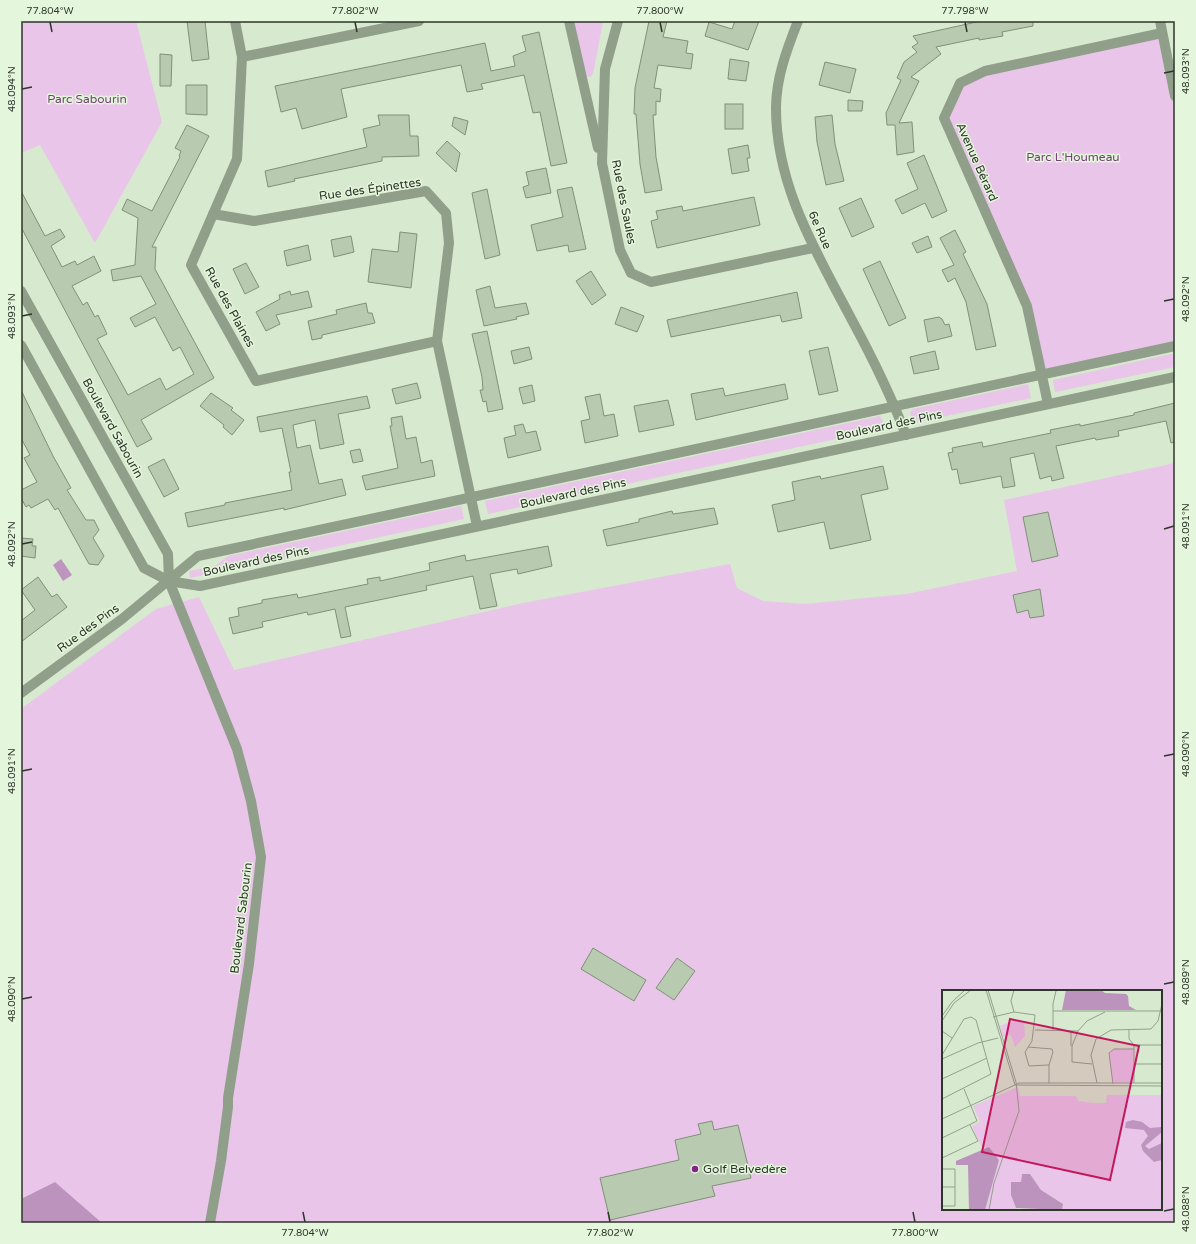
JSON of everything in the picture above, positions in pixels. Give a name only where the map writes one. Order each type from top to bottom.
[{"type":"street","name":"Rue des Plaines","points":[[235,21],[242,57],[238,159],[191,265],[256,381],[437,341]]},
{"type":"street","points":[[242,57],[402,23],[420,21]]},
{"type":"street","points":[[569,21],[602,163]]},
{"type":"street","name":"Rue des Saules","points":[[618,21],[605,69],[602,163],[620,250],[631,273],[651,282],[813,248]]},
{"type":"street","name":"6e Rue","points":[[798,21],[786,52],[778,87],[776,108],[779,143],[784,172],[796,209],[813,248],[854,323],[895,407],[906,435]]},
{"type":"street","points":[[1160,21],[1175,96]]},
{"type":"street","name":"Avenue Bérard","points":[[1048,404],[1027,306],[944,118],[960,83],[985,71],[1162,33]]},
{"type":"street","name":"Rue des Épinettes","points":[[213,214],[254,220],[426,191],[446,212],[449,243],[437,341],[477,526]]},
{"type":"street","name":"Boulevard Sabourin","points":[[21,291],[168,554],[169,581],[237,749],[251,801],[261,856],[249,964],[228,1098],[222,1162],[210,1223]]},
{"type":"street","points":[[21,345],[144,568],[169,581]]},
{"type":"street","name":"Boulevard des Pins","points":[[169,581],[198,556],[1175,346]]},
{"type":"street","name":"Boulevard des Pins","points":[[169,581],[200,586],[1175,377]]},
{"type":"street","name":"Rue des Pins","points":[[21,693],[122,619],[169,581]]},
{"type":"green space","name":"Parc Sabourin","points":[[26,21],[136,21],[162,122],[95,243],[40,145],[21,153],[21,24]]},
{"type":"green space","points":[[573,21],[603,21],[593,74],[590,77],[586,76]]},
{"type":"green space","name":"Parc L'Houmeau","points":[[1162,33],[1175,96],[1175,346],[1041,375],[1027,306],[944,118],[960,83],[985,71]]},
{"type":"green space","points":[[1175,353],[1175,367],[1055,392],[1053,380]]},
{"type":"green space","points":[[1028,384],[1031,398],[914,423],[911,418],[910,412],[913,409]]},
{"type":"green space","points":[[880,416],[883,422],[882,429],[488,514],[485,501]]},
{"type":"green space","points":[[1175,463],[1175,1223],[102,1223],[55,1182],[21,1199],[21,709],[156,609],[199,597],[234,670],[523,603],[730,564],[737,588],[763,601],[805,604],[907,594],[1017,571],[1004,500]]},
{"type":"green space","points":[[461,506],[464,519],[190,578],[189,571],[215,566],[228,556]]},
{"type":"shaded area","points":[[61,559],[72,575],[63,581],[53,565]]},
{"type":"shaded area","points":[[55,1182],[102,1223],[21,1223],[21,1199]]},
{"type":"building","points":[[187,21],[205,21],[209,59],[192,61]]},
{"type":"building","points":[[649,21],[667,21],[663,37],[688,41],[686,53],[693,54],[691,69],[658,65],[654,88],[661,89],[660,102],[656,101],[656,115],[653,115],[656,157],[662,190],[645,193],[640,164],[636,114],[634,114],[635,88]]},
{"type":"building","points":[[735,21],[759,21],[748,50],[705,36],[709,22],[732,29]]},
{"type":"building","points":[[981,21],[1033,21],[1033,26],[1002,32],[1003,36],[979,40],[979,38],[936,47],[941,54],[911,77],[919,81],[899,123],[912,122],[914,152],[897,155],[895,125],[887,125],[886,113],[901,80],[897,78],[904,62],[917,52],[912,47],[918,43],[913,36]]},
{"type":"building","points":[[539,32],[567,163],[551,166],[540,112],[533,113],[524,75],[481,84],[483,89],[467,92],[461,65],[341,89],[347,117],[302,129],[296,108],[281,112],[275,86],[485,43],[491,71],[515,66],[513,56],[526,51],[522,36]]},
{"type":"building","points":[[160,54],[172,55],[171,86],[160,86]]},
{"type":"building","points":[[730,59],[749,62],[746,81],[728,79]]},
{"type":"building","points":[[825,62],[856,69],[850,93],[819,85]]},
{"type":"building","points":[[186,85],[207,85],[207,115],[186,114]]},
{"type":"building","points":[[848,100],[863,101],[862,111],[848,111]]},
{"type":"building","points":[[725,104],[743,104],[743,129],[725,129]]},
{"type":"building","points":[[378,115],[409,115],[410,136],[418,136],[419,156],[382,157],[382,161],[294,179],[295,181],[268,187],[265,171],[367,147],[363,129],[380,125]]},
{"type":"building","points":[[832,115],[835,144],[844,181],[826,185],[817,142],[815,117]]},
{"type":"building","points":[[454,117],[468,121],[465,135],[452,126]]},
{"type":"building","points":[[187,125],[209,136],[152,247],[156,247],[155,269],[214,378],[141,420],[152,439],[137,447],[21,227],[21,191],[45,236],[60,229],[65,237],[51,246],[62,267],[75,261],[77,265],[94,256],[101,271],[72,286],[83,305],[87,302],[95,317],[98,315],[107,334],[97,339],[128,395],[160,378],[166,390],[194,374],[180,347],[173,351],[155,317],[135,327],[130,318],[156,304],[141,276],[113,281],[111,270],[135,265],[138,218],[122,210],[127,199],[152,211],[180,157],[181,151],[175,148]]},
{"type":"building","points":[[447,141],[460,153],[456,172],[436,153]]},
{"type":"building","points":[[748,145],[750,158],[747,158],[749,171],[732,174],[728,149]]},
{"type":"building","points":[[924,155],[947,211],[932,218],[925,203],[902,214],[895,200],[918,189],[907,163]]},
{"type":"building","points":[[546,168],[551,193],[526,198],[523,187],[529,185],[526,172]]},
{"type":"building","points":[[572,187],[586,249],[569,252],[568,245],[537,251],[531,225],[563,217],[557,190]]},
{"type":"building","points":[[487,189],[500,255],[485,259],[472,193]]},
{"type":"building","points":[[754,197],[760,225],[657,248],[651,221],[658,219],[656,211],[682,206],[683,211]]},
{"type":"building","points":[[861,198],[874,227],[852,237],[839,208]]},
{"type":"building","points":[[955,230],[966,252],[963,254],[987,304],[996,346],[976,350],[966,302],[955,278],[948,282],[942,270],[954,265],[940,238]]},
{"type":"building","points":[[400,232],[417,234],[411,288],[368,282],[372,249],[398,252]]},
{"type":"building","points":[[351,236],[354,252],[334,257],[331,240]]},
{"type":"building","points":[[928,236],[932,247],[917,253],[912,243]]},
{"type":"building","points":[[308,245],[311,260],[287,266],[284,251]]},
{"type":"building","points":[[880,261],[906,318],[889,326],[863,269]]},
{"type":"building","points":[[246,263],[259,287],[245,294],[233,269]]},
{"type":"building","points":[[591,271],[606,295],[592,305],[576,281]]},
{"type":"building","points":[[490,286],[495,308],[526,303],[529,314],[516,317],[517,319],[484,326],[476,290]]},
{"type":"building","points":[[290,291],[291,295],[308,291],[312,307],[276,315],[280,324],[266,331],[256,312],[280,299],[279,295]]},
{"type":"building","points":[[797,292],[802,318],[782,322],[780,315],[671,337],[667,320]]},
{"type":"building","points":[[366,303],[368,313],[372,313],[375,323],[322,335],[322,338],[312,340],[308,321],[337,314],[336,310]]},
{"type":"building","points":[[621,307],[644,316],[637,332],[615,324]]},
{"type":"building","points":[[939,317],[945,325],[949,324],[952,336],[928,342],[924,320]]},
{"type":"building","points":[[487,331],[503,409],[488,412],[486,401],[483,402],[480,390],[483,390],[482,377],[472,334]]},
{"type":"building","points":[[529,347],[532,359],[514,364],[511,351]]},
{"type":"building","points":[[828,347],[838,391],[819,395],[809,351]]},
{"type":"building","points":[[935,351],[939,369],[914,374],[910,357]]},
{"type":"building","points":[[417,383],[421,398],[396,404],[392,389]]},
{"type":"building","points":[[785,384],[788,399],[696,420],[691,394],[723,388],[725,396]]},
{"type":"building","points":[[532,385],[535,401],[523,404],[519,388]]},
{"type":"building","points":[[21,390],[53,456],[71,488],[67,490],[86,520],[94,520],[99,530],[93,538],[104,556],[98,565],[89,564],[58,508],[55,510],[48,499],[31,508],[29,505],[26,507],[21,498],[21,490],[37,482],[24,458],[30,455],[21,438]]},
{"type":"building","points":[[211,393],[233,408],[231,410],[244,420],[232,435],[223,427],[224,425],[200,406]]},
{"type":"building","points":[[600,394],[604,416],[614,414],[618,436],[585,443],[581,421],[590,419],[585,397]]},
{"type":"building","points":[[367,396],[370,408],[338,414],[344,444],[320,449],[315,420],[293,425],[297,448],[310,445],[319,484],[342,479],[346,495],[284,510],[284,508],[188,527],[185,513],[225,505],[225,503],[292,490],[289,472],[291,472],[282,428],[260,432],[257,417]]},
{"type":"building","points":[[668,400],[674,425],[639,432],[634,406]]},
{"type":"building","points":[[1175,403],[1175,442],[1171,443],[1166,421],[1118,431],[1119,436],[1096,440],[1095,438],[1056,446],[1064,478],[1052,481],[1051,476],[1040,479],[1034,453],[1010,458],[1015,486],[1003,488],[1001,476],[960,484],[957,469],[952,470],[948,453],[953,452],[952,448],[982,442],[983,447],[1051,433],[1050,430],[1080,424],[1080,426],[1134,415],[1134,413]]},
{"type":"building","points":[[402,416],[406,439],[416,437],[421,463],[432,460],[435,476],[366,490],[362,476],[398,468],[390,426],[392,426],[391,418]]},
{"type":"building","points":[[523,424],[526,433],[536,431],[541,450],[508,458],[504,438],[516,435],[514,426]]},
{"type":"building","points":[[360,449],[363,461],[353,463],[350,451]]},
{"type":"building","points":[[164,459],[179,489],[164,497],[148,467]]},
{"type":"building","points":[[883,466],[888,489],[861,495],[871,540],[830,549],[824,522],[778,532],[772,505],[795,500],[792,482],[820,476],[821,479]]},
{"type":"building","points":[[714,508],[718,524],[607,546],[603,530],[639,522],[639,519],[672,511],[673,514]]},
{"type":"building","points":[[1048,512],[1058,556],[1032,562],[1023,517]]},
{"type":"building","points":[[21,538],[33,539],[32,546],[36,546],[35,558],[21,556]]},
{"type":"building","points":[[548,546],[552,566],[518,574],[517,569],[490,574],[497,606],[480,609],[473,576],[426,586],[427,590],[345,607],[351,636],[341,638],[335,609],[308,615],[307,612],[262,622],[263,627],[233,634],[229,618],[239,616],[238,608],[262,603],[262,600],[297,594],[298,598],[368,584],[367,579],[380,577],[380,581],[430,570],[429,563],[465,555],[466,561]]},
{"type":"building","points":[[38,577],[52,597],[57,594],[67,607],[21,642],[21,621],[35,610],[21,590]]},
{"type":"building","points":[[1040,589],[1044,616],[1030,618],[1028,610],[1017,613],[1013,595]]},
{"type":"building","points":[[593,948],[646,980],[634,1001],[581,969]]},
{"type":"building","points":[[677,958],[695,971],[674,1000],[656,988]]},
{"type":"building","name":"Golf Belvedère","points":[[712,1121],[714,1130],[738,1125],[751,1178],[712,1186],[715,1196],[610,1220],[600,1178],[679,1160],[675,1140],[701,1134],[698,1124]]},
{"type":"place","name":"Golf Belvedère","points":[[695,1169]]}]
